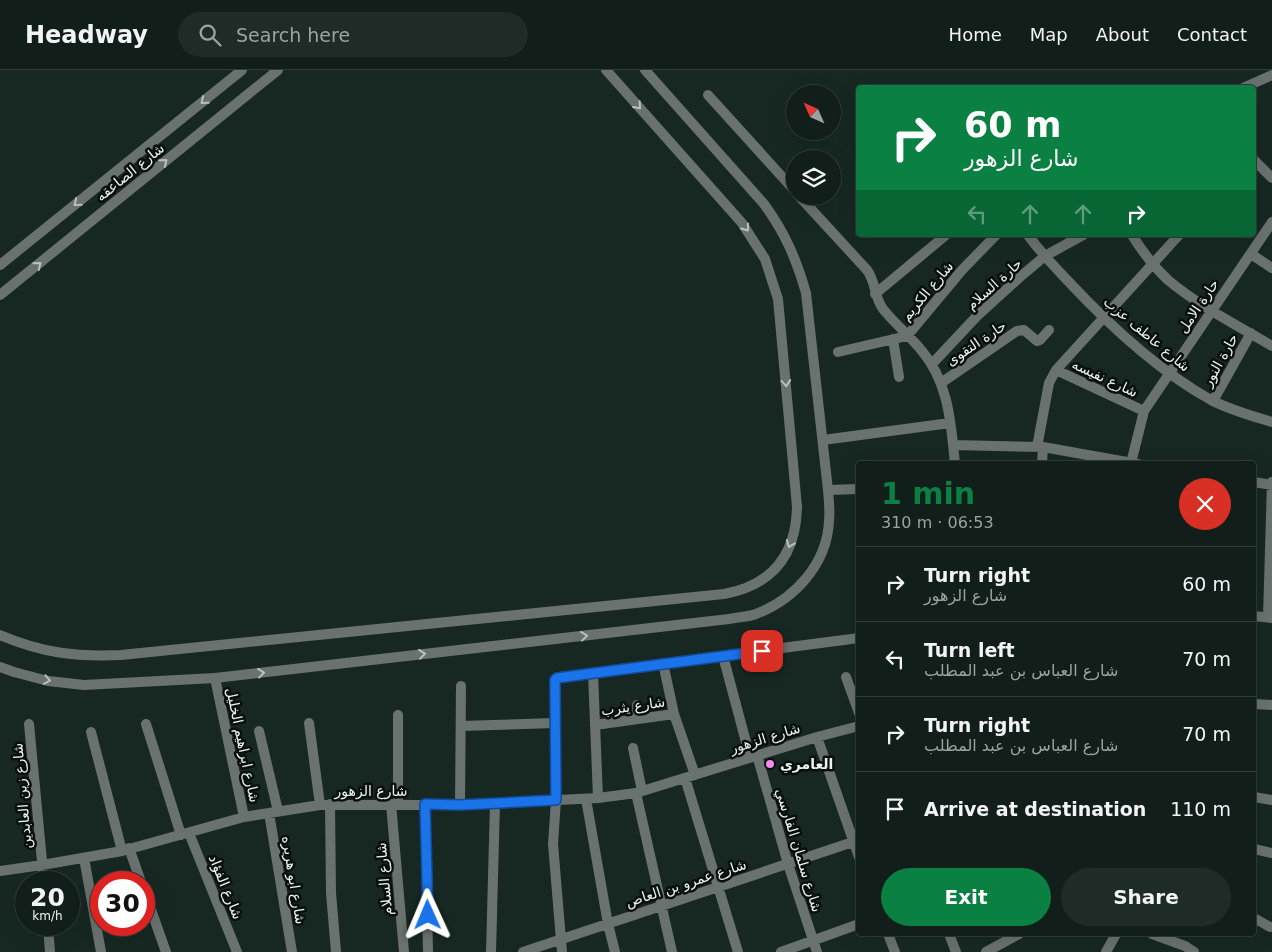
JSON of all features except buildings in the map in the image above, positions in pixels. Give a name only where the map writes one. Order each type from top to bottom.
[{"type":"street","name":"شارع الصاعقه","points":[[0,266],[242,70]]},
{"type":"street","name":"شارع الصاعقه","points":[[0,295],[278,70]]},
{"type":"street","points":[[0,635],[26,646],[57,653],[89,656],[121,655],[724,594],[750,587],[772,572],[784,558],[792,543],[797,507],[778,298],[773,278],[765,259],[742,223],[606,70]]},
{"type":"street","points":[[0,667],[48,681],[84,685],[216,678],[710,621],[754,614],[777,604],[797,589],[813,570],[824,547],[829,522],[823,440],[806,293],[799,269],[790,246],[778,224],[748,185],[644,70]]},
{"type":"street","points":[[1250,85],[1272,75]]},
{"type":"street","points":[[708,95],[786,182]]},
{"type":"street","points":[[1256,162],[1272,178]]},
{"type":"street","points":[[807,205],[867,270],[875,286],[875,294],[882,307],[932,364],[942,383],[948,402],[955,461]]},
{"type":"street","name":"حارة الامل","points":[[1135,461],[1144,411],[1272,222]]},
{"type":"street","points":[[875,294],[944,237]]},
{"type":"street","name":"شارع الكريم","points":[[838,352],[907,336],[962,270],[994,237]]},
{"type":"street","name":"شارع عاطف عزب","points":[[1030,237],[1102,318],[1170,373],[1213,401],[1247,415],[1272,422]]},
{"type":"street","name":"حارة السلام","points":[[932,364],[998,296],[1045,256],[1079,237]]},
{"type":"street","points":[[1133,237],[1152,263],[1168,279],[1212,310],[1272,346]]},
{"type":"street","points":[[1042,461],[1040,447],[1049,383],[1056,370],[1177,237]]},
{"type":"street","points":[[1251,254],[1272,268]]},
{"type":"street","name":"حارة التقوى","points":[[942,383],[1017,331],[1024,330],[1037,341],[1049,330]]},
{"type":"street","name":"حارة النور","points":[[1213,401],[1251,333]]},
{"type":"street","points":[[893,339],[899,377]]},
{"type":"street","name":"شارع نفيسه","points":[[1056,370],[1144,411]]},
{"type":"street","points":[[823,440],[950,423]]},
{"type":"street","points":[[953,445],[1040,447],[1123,461]]},
{"type":"street","points":[[1256,482],[1272,484],[1270,618],[1256,616]]},
{"type":"street","points":[[828,490],[856,489]]},
{"type":"street","points":[[562,952],[553,844],[556,800],[556,679],[856,638]]},
{"type":"street","name":"شارع سلمان الفارسي","points":[[723,656],[817,952]]},
{"type":"street","points":[[663,664],[718,887],[738,952]]},
{"type":"street","points":[[593,673],[598,798]]},
{"type":"street","points":[[846,676],[856,704]]},
{"type":"street","name":"شارع ابراهيم الخليل","points":[[216,678],[244,817]]},
{"type":"street","points":[[460,805],[461,686]]},
{"type":"street","points":[[1256,704],[1272,705]]},
{"type":"street","points":[[637,705],[638,719]]},
{"type":"street","name":"شارع يثرب","points":[[595,725],[674,714]]},
{"type":"street","name":"شارع السلام","points":[[398,715],[394,804],[404,952]]},
{"type":"street","points":[[309,723],[325,805],[336,952]]},
{"type":"street","points":[[461,726],[555,723]]},
{"type":"street","name":"شارع زين العابدين","points":[[30,724],[43,871]]},
{"type":"street","name":"شارع الفؤاد","points":[[146,724],[185,834],[237,952]]},
{"type":"street","name":"شارع الزهور","points":[[0,871],[42,866],[126,850],[244,817],[325,805],[460,805],[586,799],[639,792],[817,736],[856,727]]},
{"type":"street","name":"شارع ابو هريره","points":[[259,731],[274,812],[292,952]]},
{"type":"street","points":[[91,732],[126,850],[136,871]]},
{"type":"street","points":[[817,736],[856,841]]},
{"type":"street","points":[[633,748],[639,792],[672,952]]},
{"type":"street","points":[[1256,797],[1272,800]]},
{"type":"street","points":[[586,799],[608,924],[615,952]]},
{"type":"street","points":[[491,952],[495,802]]},
{"type":"street","points":[[425,804],[428,952]]},
{"type":"street","name":"شارع عمرو بن العاص","points":[[523,952],[856,841]]},
{"type":"street","points":[[1256,849],[1272,852]]},
{"type":"street","points":[[84,858],[101,952]]},
{"type":"street","points":[[1256,919],[1272,925]]},
{"type":"street","points":[[155,921],[166,952]]},
{"type":"street","points":[[781,952],[856,925]]},
{"type":"street","points":[[49,936],[50,952]]},
{"type":"street","points":[[889,936],[895,952]]},
{"type":"street","points":[[950,936],[956,952]]},
{"type":"street","points":[[986,952],[1016,936]]},
{"type":"street","points":[[1106,952],[1115,936]]},
{"type":"street","points":[[1173,937],[1194,952]]},
{"type":"place","name":"العامري","points":[[770,764]]},
{"type":"route","points":[[428,915],[425,804],[460,805],[556,800],[555,680],[557,678],[762,651]]}]
